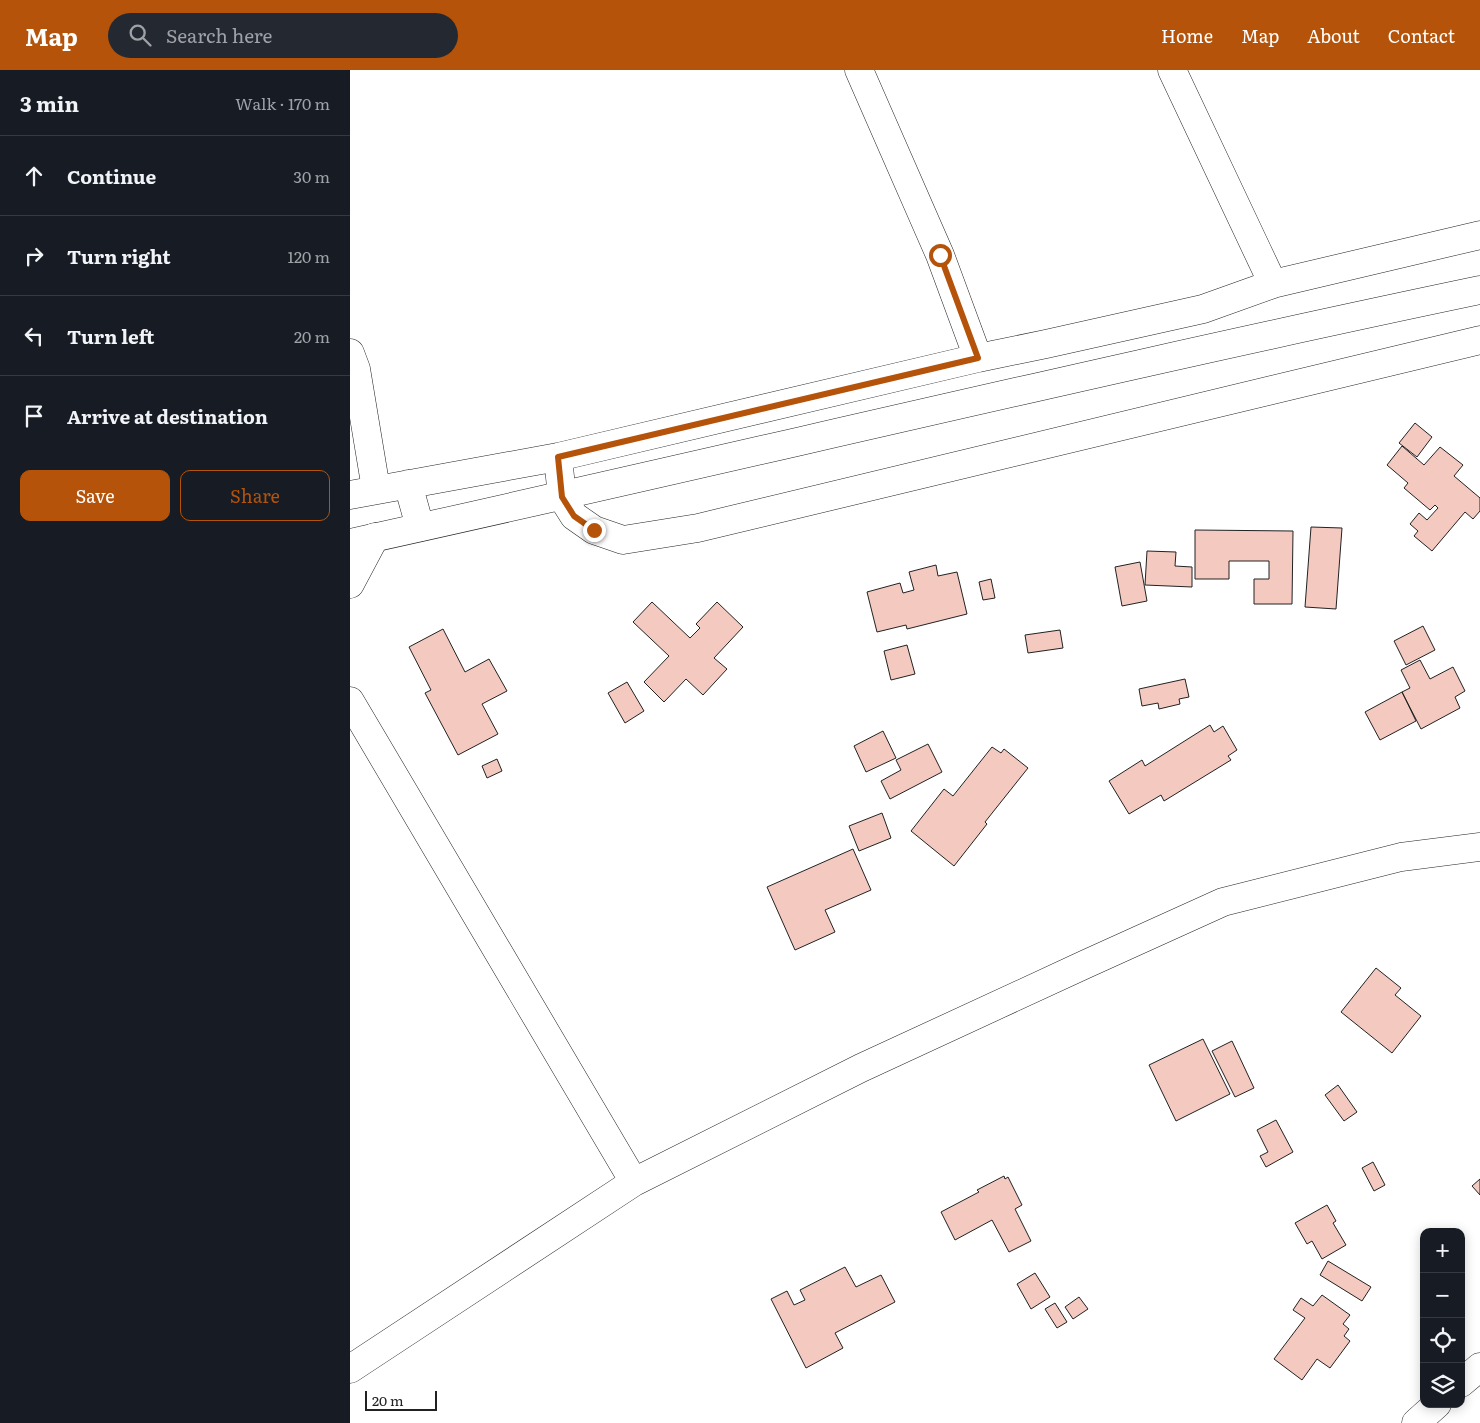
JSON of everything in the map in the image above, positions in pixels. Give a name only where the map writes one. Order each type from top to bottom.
[{"type":"main road","points":[[859,70],[940,255],[978,358]]},
{"type":"main road","points":[[1172,70],[1273,284]]},
{"type":"main road","points":[[350,496],[376,489],[558,457],[978,358],[1203,308],[1273,284],[1480,235]]},
{"type":"main road","points":[[350,584],[363,540],[562,497],[1318,324],[1480,290]]},
{"type":"main road","points":[[558,457],[562,497],[574,516],[594,530],[623,540],[698,528],[1480,340]]},
{"type":"main road","points":[[350,353],[356,369],[376,489]]},
{"type":"main road","points":[[408,484],[420,528]]},
{"type":"main road","points":[[350,701],[634,1182]]},
{"type":"main road","points":[[350,1369],[634,1182],[861,1068],[1224,902],[1401,857],[1480,847]]},
{"type":"main road","points":[[1465,1379],[1480,1366]]},
{"type":"main road","points":[[1416,1423],[1433,1408]]},
{"type":"building","points":[[1415,423],[1432,437],[1417,457],[1399,443]]},
{"type":"building","points":[[1402,446],[1424,465],[1440,447],[1463,465],[1454,476],[1480,498],[1480,511],[1473,519],[1465,512],[1432,551],[1414,536],[1418,531],[1410,524],[1419,513],[1427,520],[1438,508],[1435,505],[1430,510],[1404,488],[1408,483],[1387,465]]},
{"type":"building","points":[[1311,527],[1342,528],[1336,609],[1305,607]]},
{"type":"building","points":[[1195,530],[1293,531],[1292,604],[1254,604],[1254,579],[1269,579],[1269,561],[1229,561],[1229,579],[1195,579]]},
{"type":"building","points":[[1147,551],[1176,552],[1175,566],[1192,567],[1192,587],[1145,585]]},
{"type":"building","points":[[1140,562],[1147,601],[1122,606],[1115,567]]},
{"type":"building","points":[[936,565],[938,576],[957,572],[967,614],[907,629],[906,625],[877,632],[867,592],[900,583],[903,593],[914,590],[909,572]]},
{"type":"building","points":[[991,579],[995,598],[983,600],[979,582]]},
{"type":"building","points":[[652,602],[690,638],[700,628],[696,624],[717,602],[743,627],[714,658],[727,669],[703,695],[686,679],[664,702],[644,682],[669,656],[633,622]]},
{"type":"building","points":[[1423,626],[1435,650],[1406,665],[1394,641]]},
{"type":"building","points":[[443,629],[465,672],[489,659],[507,691],[482,704],[498,734],[458,755],[425,693],[431,690],[409,647]]},
{"type":"building","points":[[1060,630],[1063,648],[1028,653],[1025,635]]},
{"type":"building","points":[[907,645],[915,674],[891,680],[884,651]]},
{"type":"building","points":[[1420,660],[1430,679],[1453,667],[1465,691],[1455,697],[1460,708],[1421,729],[1402,692],[1410,688],[1401,670]]},
{"type":"building","points":[[1185,679],[1189,697],[1179,699],[1180,704],[1159,709],[1158,703],[1142,706],[1139,689]]},
{"type":"building","points":[[627,682],[644,711],[625,723],[608,693]]},
{"type":"building","points":[[1402,692],[1416,721],[1380,740],[1365,712]]},
{"type":"building","points":[[1210,725],[1214,732],[1223,726],[1237,750],[1228,756],[1231,760],[1164,801],[1161,795],[1129,814],[1109,781],[1142,760],[1145,766]]},
{"type":"building","points":[[883,731],[896,758],[866,772],[854,746]]},
{"type":"building","points":[[928,744],[942,772],[890,799],[881,781],[901,770],[896,760]]},
{"type":"building","points":[[992,747],[1001,753],[1004,749],[1028,768],[985,822],[987,824],[954,866],[911,831],[944,789],[953,796]]},
{"type":"building","points":[[497,759],[502,771],[487,778],[482,766]]},
{"type":"building","points":[[882,813],[891,838],[859,851],[849,826]]},
{"type":"building","points":[[853,849],[871,890],[825,910],[835,932],[795,950],[767,887]]},
{"type":"building","points":[[1376,968],[1401,988],[1395,995],[1421,1016],[1392,1053],[1341,1012]]},
{"type":"building","points":[[1203,1039],[1230,1094],[1176,1121],[1149,1065]]},
{"type":"building","points":[[1232,1041],[1254,1088],[1235,1097],[1212,1051]]},
{"type":"building","points":[[1338,1085],[1357,1112],[1344,1121],[1325,1095]]},
{"type":"building","points":[[1276,1120],[1293,1152],[1266,1167],[1260,1156],[1268,1152],[1257,1130]]},
{"type":"building","points":[[1373,1162],[1385,1185],[1374,1191],[1362,1168]]},
{"type":"building","points":[[1004,1176],[1005,1179],[1008,1177],[1022,1205],[1015,1209],[1031,1241],[1009,1252],[992,1220],[955,1240],[941,1212]]},
{"type":"building","points":[[1480,1179],[1480,1195],[1472,1186]]},
{"type":"building","points":[[1327,1205],[1336,1221],[1333,1223],[1346,1245],[1322,1259],[1312,1241],[1307,1244],[1295,1223]]},
{"type":"building","points":[[1328,1261],[1371,1287],[1362,1301],[1320,1275]]},
{"type":"building","points":[[845,1267],[856,1287],[881,1275],[895,1302],[835,1333],[843,1348],[806,1368],[771,1299],[787,1291],[794,1305],[805,1300],[800,1290]]},
{"type":"building","points":[[1035,1273],[1050,1297],[1031,1309],[1017,1284]]},
{"type":"building","points":[[1322,1295],[1350,1315],[1343,1324],[1349,1329],[1344,1336],[1350,1341],[1330,1368],[1317,1359],[1302,1380],[1274,1359],[1305,1318],[1293,1310],[1301,1298],[1313,1306]]},
{"type":"building","points":[[1079,1297],[1088,1309],[1073,1319],[1065,1307]]},
{"type":"building","points":[[1055,1303],[1067,1322],[1057,1328],[1045,1309]]},
{"type":"route","points":[[594,530],[574,516],[562,497],[558,457],[978,358],[940,255]]}]
